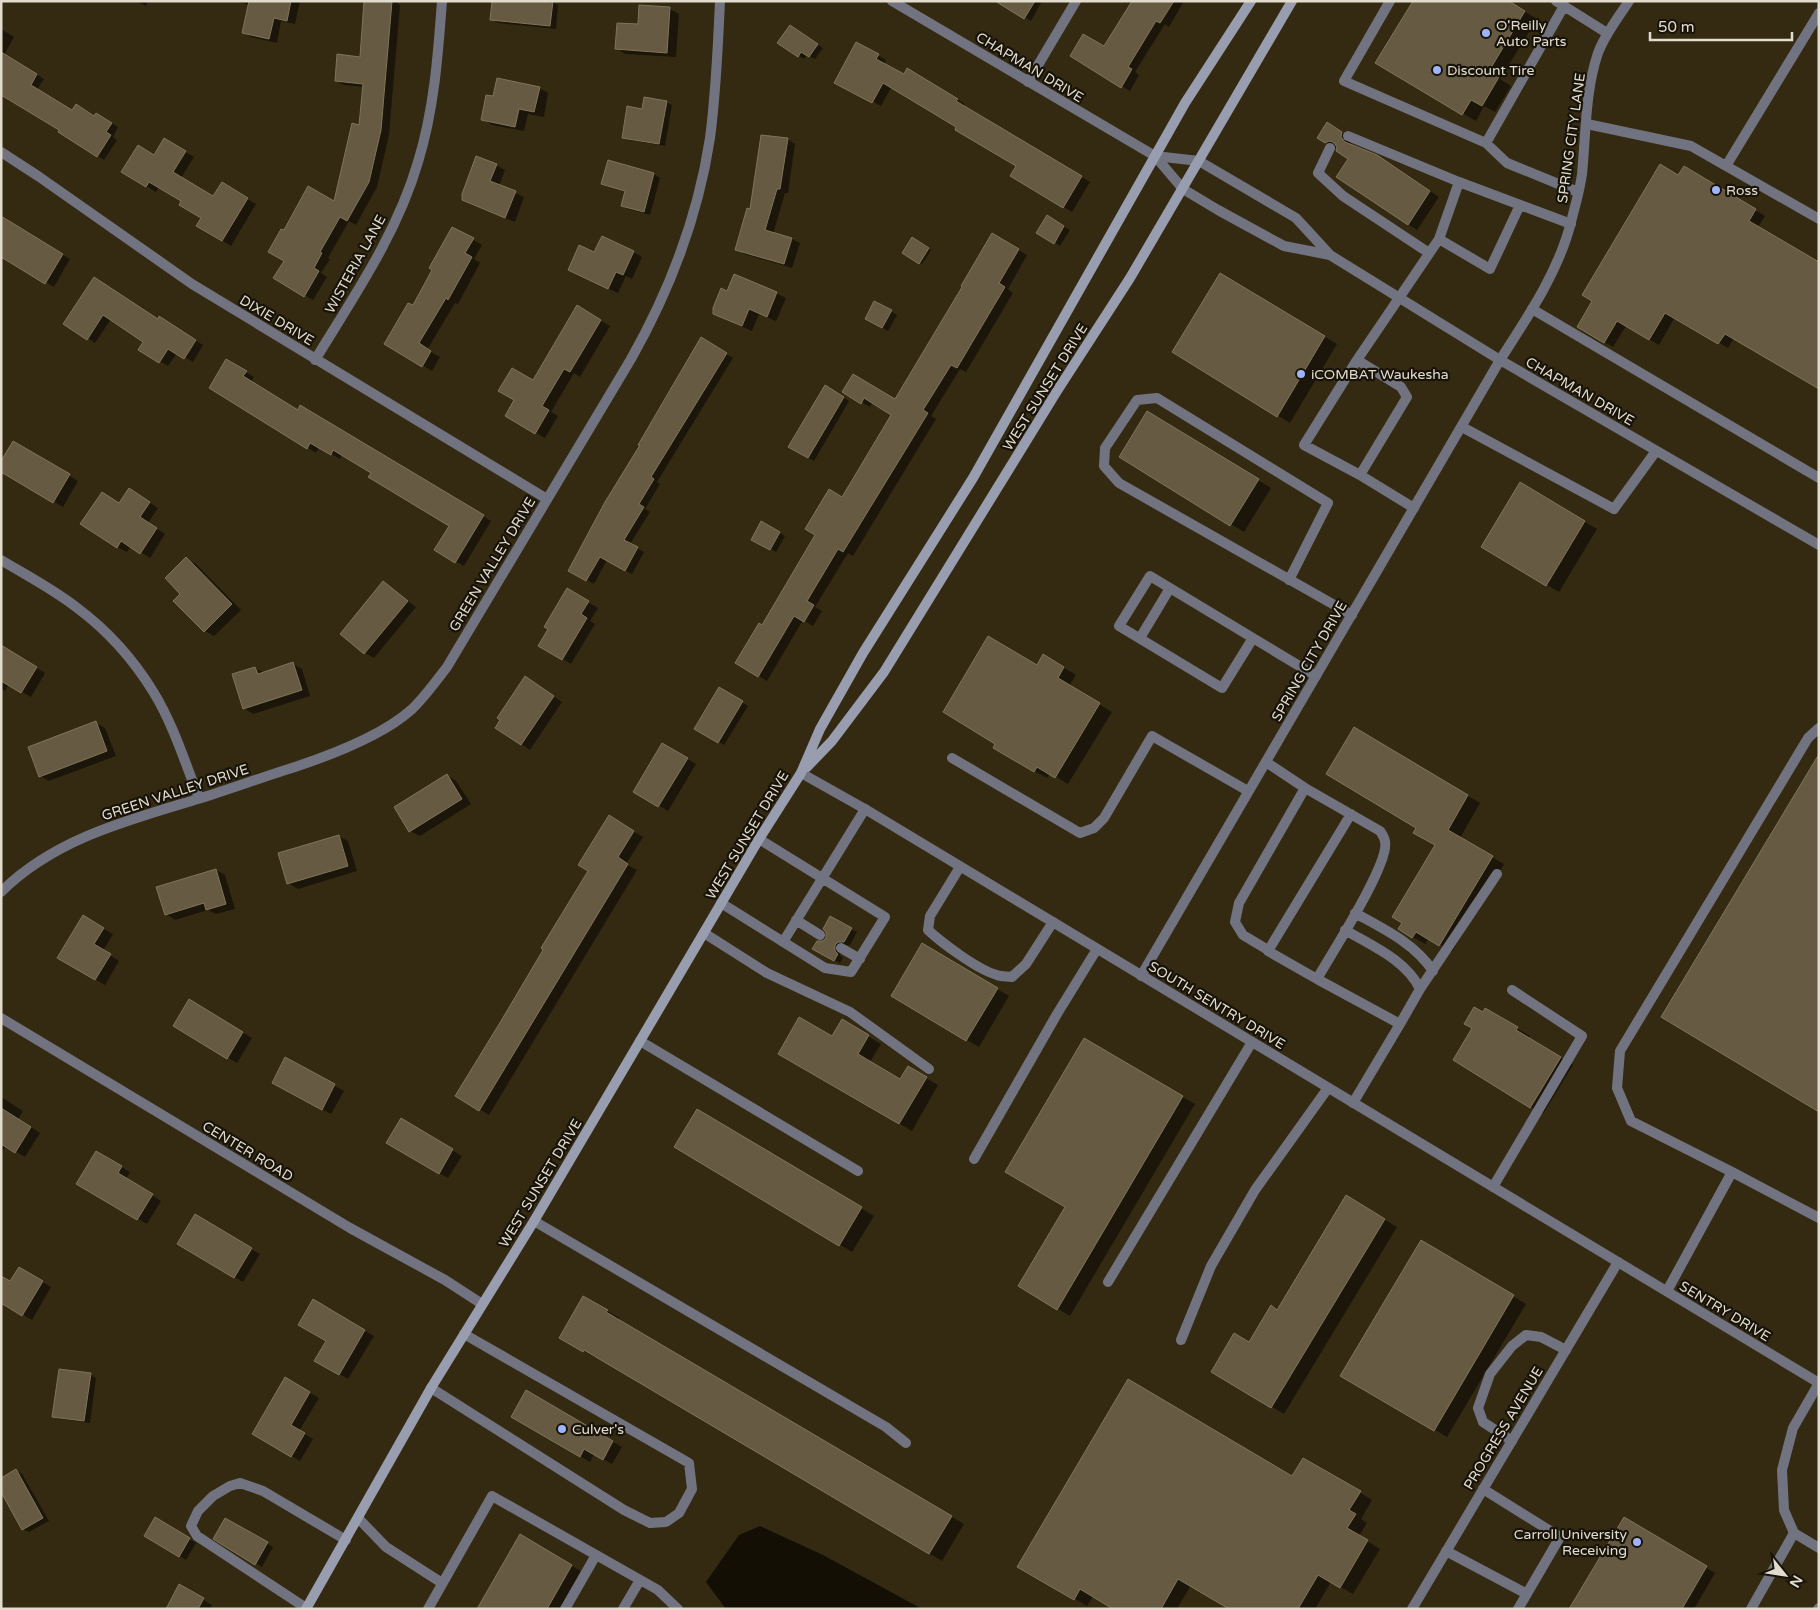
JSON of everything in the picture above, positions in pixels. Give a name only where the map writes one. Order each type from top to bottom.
[{"type":"main road","name":"WEST SUNSET DRIVE","points":[[306,1609],[431,1388],[534,1221],[721,903],[801,773],[820,729],[863,653],[973,478],[1185,103],[1251,1]]},
{"type":"main road","name":"WEST SUNSET DRIVE","points":[[801,773],[832,741],[884,672],[1057,391],[1130,278],[1292,1]]},
{"type":"street","name":"WISTERIA LANE","points":[[315,360],[388,239],[418,162],[430,113],[437,69],[442,1]]},
{"type":"street","name":"GREEN VALLEY DRIVE","points":[[1,892],[18,875],[31,866],[87,835],[155,811],[312,761],[351,746],[392,724],[411,710],[447,667],[651,323],[673,274],[689,230],[700,189],[710,138],[715,95],[720,1]]},
{"type":"street","name":"CHAPMAN DRIVE","points":[[892,1],[904,4],[1028,82],[1155,156],[1183,189],[1284,246],[1330,255]]},
{"type":"street","points":[[1028,82],[1076,1]]},
{"type":"street","points":[[1390,1],[1344,81],[1486,143],[1506,163],[1578,192]]},
{"type":"street","name":"SPRING CITY LANE","points":[[1500,360],[1532,309],[1561,253],[1571,224],[1582,177],[1591,86],[1598,53],[1607,33],[1629,1]]},
{"type":"street","points":[[1486,143],[1560,4],[1607,33]]},
{"type":"street","points":[[1726,166],[1819,13]]},
{"type":"street","points":[[1587,124],[1691,146],[1819,219]]},
{"type":"street","points":[[1348,136],[1459,182],[1571,224]]},
{"type":"street","points":[[1330,148],[1318,173],[1344,196],[1429,253]]},
{"type":"street","name":"DIXIE DRIVE","points":[[1,152],[192,284],[547,499]]},
{"type":"street","name":"CHAPMAN DRIVE","points":[[1155,156],[1199,161],[1296,218],[1330,255],[1500,360],[1819,545]]},
{"type":"street","points":[[1414,508],[1360,475],[1304,445],[1398,297],[1439,239],[1459,182]]},
{"type":"street","points":[[1439,239],[1490,269],[1520,205]]},
{"type":"street","points":[[1532,309],[1819,478]]},
{"type":"street","points":[[1357,360],[1401,387],[1407,397],[1360,475]]},
{"type":"street","name":"SPRING CITY DRIVE","points":[[1141,976],[1500,360]]},
{"type":"street","points":[[1289,580],[1328,503],[1157,398],[1137,400],[1104,448],[1104,466],[1119,483],[1289,580],[1352,615]]},
{"type":"street","points":[[1462,427],[1614,510],[1656,451]]},
{"type":"street","points":[[1,560],[75,606],[104,631],[124,652],[154,694],[171,726],[199,798]]},
{"type":"street","points":[[1253,638],[1222,688],[1119,626],[1150,576],[1170,588],[1253,638],[1316,676]]},
{"type":"street","points":[[1140,638],[1170,588]]},
{"type":"street","points":[[1819,728],[1808,738],[1620,1051],[1617,1088],[1631,1121],[1819,1218]]},
{"type":"street","points":[[952,758],[1080,833],[1094,828],[1104,818],[1152,736],[1248,791]]},
{"type":"street","points":[[1266,762],[1305,788],[1380,831],[1386,842],[1383,860],[1374,881],[1317,979]]},
{"type":"street","name":"SOUTH SENTRY DRIVE","points":[[801,773],[1053,922],[1618,1262]]},
{"type":"street","points":[[1305,788],[1239,903],[1235,922],[1243,935],[1268,950],[1268,952],[1400,1024]]},
{"type":"street","points":[[783,942],[864,809]]},
{"type":"street","points":[[1268,950],[1351,814]]},
{"type":"street","points":[[721,903],[825,968],[851,972],[860,959],[885,917],[760,839]]},
{"type":"street","points":[[960,867],[930,916],[928,930],[971,962],[996,975],[1012,976],[1026,964],[1053,922]]},
{"type":"street","points":[[1353,1103],[1420,989],[1434,971],[1497,874]]},
{"type":"street","points":[[1355,913],[1391,933],[1415,950],[1425,958],[1434,971]]},
{"type":"street","points":[[796,920],[820,935]]},
{"type":"street","points":[[1345,930],[1397,961],[1416,981],[1420,989]]},
{"type":"street","points":[[704,933],[767,973],[850,1012],[929,1069]]},
{"type":"street","points":[[841,948],[860,959]]},
{"type":"street","points":[[974,1159],[1057,1014],[1097,949]]},
{"type":"street","points":[[1493,1187],[1582,1036],[1512,990]]},
{"type":"street","name":"CENTER ROAD","points":[[1,1018],[342,1223],[444,1280],[482,1304]]},
{"type":"street","points":[[640,1041],[858,1171]]},
{"type":"street","points":[[1108,1282],[1252,1042]]},
{"type":"street","points":[[1181,1340],[1211,1266],[1255,1190],[1328,1088]]},
{"type":"street","points":[[1667,1291],[1732,1172]]},
{"type":"street","points":[[534,1221],[886,1427],[906,1443]]},
{"type":"street","name":"SENTRY DRIVE","points":[[1618,1262],[1819,1383]]},
{"type":"street","name":"PROGRESS AVENUE","points":[[1412,1609],[1618,1262]]},
{"type":"street","points":[[431,1388],[624,1510],[650,1524],[666,1522],[679,1513],[692,1489],[689,1463],[464,1334]]},
{"type":"street","points":[[1512,1441],[1483,1422],[1478,1408],[1490,1374],[1512,1346],[1526,1335],[1541,1337],[1566,1350]]},
{"type":"street","points":[[1819,1383],[1793,1428],[1782,1470],[1784,1510],[1794,1533],[1819,1548]]},
{"type":"street","points":[[306,1609],[197,1536],[191,1526],[198,1512],[213,1496],[230,1486],[240,1483],[263,1491],[346,1540]]},
{"type":"street","points":[[1483,1489],[1560,1537],[1518,1609]]},
{"type":"street","points":[[428,1609],[492,1496],[658,1590],[678,1609]]},
{"type":"street","points":[[358,1518],[386,1547],[442,1583]]},
{"type":"street","points":[[1751,1609],[1794,1533]]},
{"type":"street","points":[[1446,1551],[1527,1594]]},
{"type":"street","points":[[565,1609],[596,1555]]},
{"type":"street","points":[[623,1609],[640,1580]]},
{"type":"shaded area","points":[[760,1526],[823,1555],[922,1609],[726,1609],[706,1582],[739,1535]]},
{"type":"building","points":[[249,1],[291,1],[287,21],[274,18],[269,39],[242,33]]},
{"type":"building","points":[[364,1],[392,1],[381,130],[369,182],[347,221],[340,217],[320,252],[322,253],[314,268],[319,271],[304,297],[273,278],[284,261],[268,252],[281,229],[284,230],[308,186],[334,201],[352,123],[359,125],[363,84],[335,81],[337,54],[360,57]]},
{"type":"building","points":[[492,1],[553,1],[550,26],[490,20]]},
{"type":"building","points":[[995,1],[1035,1],[1024,19]]},
{"type":"building","points":[[1132,1],[1174,1],[1160,23],[1156,21],[1128,67],[1132,69],[1121,88],[1070,56],[1083,34],[1104,46]]},
{"type":"building","points":[[1413,1],[1509,1],[1525,11],[1489,71],[1499,77],[1482,106],[1471,100],[1462,115],[1375,63]]},
{"type":"building","points":[[639,5],[670,7],[667,53],[615,49],[617,23],[638,24]]},
{"type":"building","points":[[790,25],[818,44],[809,57],[801,52],[798,57],[777,43]]},
{"type":"building","points":[[856,42],[879,54],[876,59],[904,74],[907,68],[958,99],[956,101],[1082,176],[1063,208],[1010,176],[1016,166],[955,130],[956,127],[883,83],[872,103],[834,83]]},
{"type":"building","points":[[1,52],[37,74],[31,85],[72,110],[76,104],[94,116],[96,113],[112,123],[106,132],[111,135],[97,157],[58,132],[59,130],[1,95]]},
{"type":"building","points":[[497,78],[540,87],[534,112],[519,109],[515,127],[481,120],[486,95],[493,96]]},
{"type":"building","points":[[644,97],[667,101],[659,144],[622,138],[627,106],[642,109]]},
{"type":"building","points":[[1327,122],[1342,132],[1341,137],[1345,142],[1377,155],[1430,191],[1408,225],[1336,177],[1348,159],[1336,151],[1337,147],[1333,142],[1325,143],[1317,138]]},
{"type":"building","points":[[761,135],[788,138],[780,189],[777,189],[765,230],[792,238],[784,264],[735,250],[747,208],[750,209]]},
{"type":"building","points":[[164,138],[186,151],[173,172],[213,196],[222,182],[248,198],[222,241],[196,226],[201,218],[179,205],[181,201],[149,182],[146,187],[121,172],[138,145],[154,155]]},
{"type":"building","points":[[476,156],[497,164],[490,181],[516,191],[505,218],[462,200],[462,194]]},
{"type":"building","points":[[608,160],[654,173],[644,212],[621,206],[625,191],[601,184]]},
{"type":"building","points":[[1660,164],[1678,175],[1684,166],[1756,209],[1749,221],[1819,262],[1819,389],[1725,334],[1718,344],[1665,313],[1649,340],[1617,321],[1604,343],[1577,327],[1592,301],[1582,295]]},
{"type":"building","points":[[1047,215],[1064,226],[1054,244],[1036,233]]},
{"type":"building","points":[[1,216],[63,254],[45,284],[1,257]]},
{"type":"building","points":[[452,227],[474,238],[465,253],[472,257],[448,300],[446,298],[419,343],[431,351],[422,367],[384,344],[408,303],[413,305],[432,270],[429,268]]},
{"type":"building","points":[[992,233],[1019,249],[999,283],[1005,287],[957,368],[951,365],[923,410],[928,413],[843,552],[838,549],[807,601],[814,605],[804,622],[794,616],[758,677],[735,663],[759,623],[762,625],[815,535],[805,529],[829,489],[842,497],[891,415],[864,398],[861,404],[842,392],[853,374],[895,399]]},
{"type":"building","points":[[602,236],[634,251],[623,275],[616,272],[608,289],[568,270],[579,245],[594,252]]},
{"type":"building","points":[[912,237],[929,248],[919,264],[902,253]]},
{"type":"building","points":[[1220,273],[1325,336],[1277,417],[1172,352]]},
{"type":"building","points":[[734,274],[777,292],[767,317],[749,309],[742,326],[713,314],[713,308],[721,288],[727,291]]},
{"type":"building","points":[[94,277],[158,319],[159,316],[196,340],[184,359],[168,349],[159,363],[138,350],[143,342],[103,315],[87,340],[63,324]]},
{"type":"building","points":[[874,301],[892,310],[882,328],[865,319]]},
{"type":"building","points":[[577,305],[601,320],[570,372],[564,369],[542,406],[549,410],[535,434],[505,416],[514,400],[498,391],[512,368],[533,380]]},
{"type":"building","points":[[701,337],[727,353],[651,477],[654,479],[639,504],[644,507],[624,540],[638,547],[625,571],[600,557],[586,581],[568,571],[605,502],[640,445],[638,445]]},
{"type":"building","points":[[226,359],[247,371],[243,376],[298,410],[300,405],[484,515],[455,563],[434,550],[449,526],[368,477],[371,473],[333,450],[331,455],[310,443],[307,449],[209,388]]},
{"type":"building","points":[[825,385],[844,397],[808,458],[788,447]]},
{"type":"building","points":[[1147,411],[1259,479],[1230,526],[1119,457]]},
{"type":"building","points":[[13,441],[70,474],[53,503],[1,472],[1,461]]},
{"type":"building","points":[[1520,482],[1585,521],[1546,586],[1481,547]]},
{"type":"building","points":[[129,488],[150,502],[140,517],[157,528],[140,554],[121,541],[117,548],[80,524],[102,492],[119,503]]},
{"type":"building","points":[[761,521],[780,532],[770,550],[751,540]]},
{"type":"building","points":[[186,557],[232,604],[204,632],[173,601],[180,594],[165,578]]},
{"type":"building","points":[[383,581],[408,601],[364,654],[340,634]]},
{"type":"building","points":[[567,588],[589,601],[581,614],[587,618],[562,660],[538,646],[548,629],[544,627]]},
{"type":"building","points":[[988,636],[1037,665],[1043,654],[1064,667],[1058,678],[1100,703],[1055,778],[1037,767],[1034,772],[993,748],[995,744],[943,712]]},
{"type":"building","points":[[1,645],[37,667],[21,693],[1,681]]},
{"type":"building","points":[[293,662],[302,690],[243,709],[232,674],[255,667],[258,674]]},
{"type":"building","points":[[525,676],[554,696],[521,745],[495,728],[500,720],[497,718]]},
{"type":"building","points":[[719,687],[743,701],[718,743],[694,729]]},
{"type":"building","points":[[96,721],[107,751],[39,777],[28,747]]},
{"type":"building","points":[[1354,727],[1468,795],[1448,830],[1493,856],[1439,946],[1416,932],[1412,938],[1398,929],[1402,923],[1392,917],[1435,845],[1413,833],[1416,828],[1326,774]]},
{"type":"building","points":[[662,743],[688,758],[658,807],[633,792]]},
{"type":"building","points":[[1819,754],[1819,1112],[1661,1017]]},
{"type":"building","points":[[447,774],[462,799],[409,832],[394,807]]},
{"type":"building","points":[[609,815],[634,831],[618,857],[628,864],[479,1111],[455,1096],[588,871],[578,865]]},
{"type":"building","points":[[339,835],[348,866],[287,884],[278,853]]},
{"type":"building","points":[[216,869],[226,904],[206,910],[204,903],[165,915],[156,887]]},
{"type":"building","points":[[83,915],[104,928],[94,944],[111,954],[95,980],[57,958]]},
{"type":"building","points":[[830,916],[852,928],[844,942],[838,942],[835,945],[835,951],[838,954],[834,961],[812,949],[817,941],[823,941],[826,938],[826,932],[823,929]]},
{"type":"building","points":[[922,943],[998,988],[966,1041],[891,996]]},
{"type":"building","points":[[189,999],[243,1032],[227,1059],[173,1026]]},
{"type":"building","points":[[1474,1007],[1483,1012],[1485,1008],[1518,1027],[1516,1030],[1561,1057],[1530,1108],[1453,1060],[1472,1028],[1464,1024]]},
{"type":"building","points":[[799,1017],[832,1036],[842,1019],[869,1035],[858,1054],[900,1079],[908,1066],[927,1077],[899,1124],[778,1054]]},
{"type":"building","points":[[1084,1038],[1183,1096],[1057,1310],[1018,1286],[1065,1207],[1005,1172]]},
{"type":"building","points":[[285,1057],[335,1084],[322,1110],[272,1083]]},
{"type":"building","points":[[1,1108],[31,1127],[15,1153],[1,1144]]},
{"type":"building","points":[[697,1109],[862,1207],[839,1246],[674,1147]]},
{"type":"building","points":[[401,1118],[453,1149],[439,1174],[386,1143]]},
{"type":"building","points":[[96,1151],[122,1166],[118,1173],[153,1194],[137,1220],[76,1184]]},
{"type":"building","points":[[1346,1195],[1385,1219],[1271,1408],[1211,1372],[1234,1333],[1249,1342],[1271,1305],[1277,1310]]},
{"type":"building","points":[[195,1214],[252,1248],[234,1278],[177,1244]]},
{"type":"building","points":[[1421,1240],[1514,1295],[1434,1431],[1340,1376]]},
{"type":"building","points":[[19,1267],[43,1281],[22,1316],[1,1303],[1,1276],[10,1281]]},
{"type":"building","points":[[583,1296],[608,1310],[606,1312],[952,1516],[929,1554],[584,1350],[583,1352],[559,1338]]},
{"type":"building","points":[[313,1299],[365,1330],[339,1375],[314,1361],[326,1341],[298,1325]]},
{"type":"building","points":[[59,1369],[91,1373],[84,1421],[52,1417]]},
{"type":"building","points":[[285,1377],[310,1392],[291,1425],[305,1433],[291,1457],[252,1434]]},
{"type":"building","points":[[1128,1379],[1292,1476],[1303,1458],[1361,1491],[1349,1510],[1356,1514],[1347,1528],[1368,1540],[1340,1588],[1318,1575],[1298,1609],[1229,1609],[1178,1579],[1161,1609],[1113,1609],[1080,1589],[1074,1600],[1017,1567]]},
{"type":"building","name":"Culver's","points":[[526,1390],[613,1441],[603,1460],[584,1449],[580,1457],[511,1417]]},
{"type":"building","points":[[16,1469],[43,1518],[22,1530],[1,1492],[1,1478]]},
{"type":"building","points":[[155,1517],[190,1538],[179,1557],[144,1536]]},
{"type":"building","name":"Carroll University Receiving","points":[[1624,1517],[1707,1566],[1682,1609],[1569,1609]]},
{"type":"building","points":[[225,1518],[268,1542],[255,1565],[213,1539]]},
{"type":"building","points":[[520,1534],[572,1565],[547,1609],[477,1609]]},
{"type":"building","points":[[179,1584],[204,1598],[198,1609],[166,1609]]},
{"type":"place","name":"O'Reilly Auto Parts","points":[[1486,33]]},
{"type":"place","name":"Discount Tire","points":[[1437,70]]},
{"type":"place","name":"Ross","points":[[1716,190]]},
{"type":"place","name":"iCOMBAT Waukesha","points":[[1301,374]]},
{"type":"place","name":"Culver's","points":[[562,1429]]},
{"type":"place","name":"Carroll University Receiving","points":[[1637,1542]]}]
